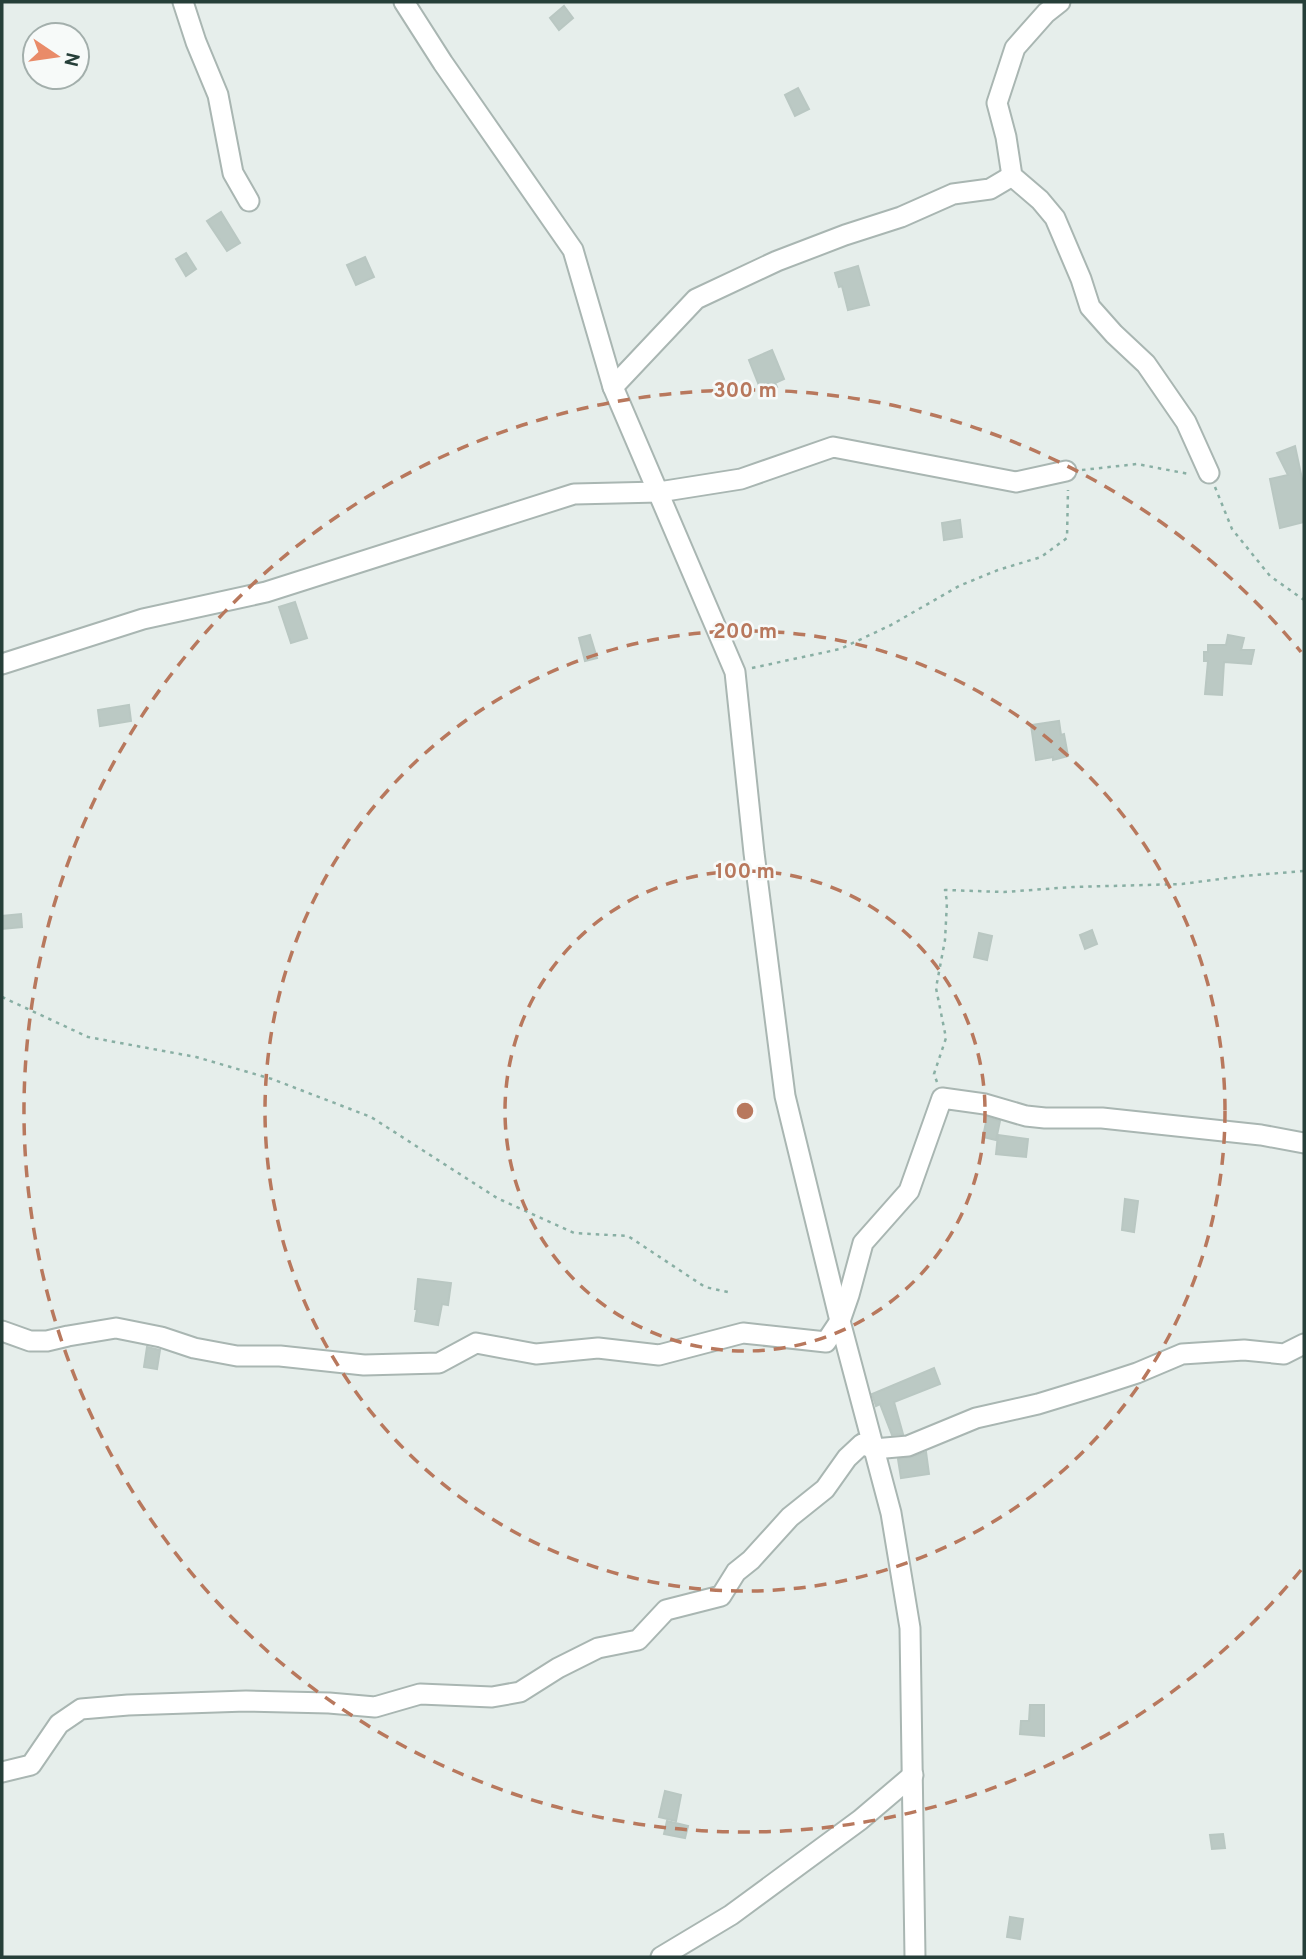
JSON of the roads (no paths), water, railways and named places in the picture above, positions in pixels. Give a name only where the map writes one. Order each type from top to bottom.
[{"type":"street","points":[[184,2],[196,42],[218,95],[233,173],[249,201]]},
{"type":"street","points":[[404,2],[443,63],[573,250],[613,387],[735,672],[754,853],[785,1096],[840,1321],[891,1513],[910,1628],[915,1957]]},
{"type":"street","points":[[1060,2],[1046,13],[1015,48],[997,103],[1012,177],[1040,200],[1055,218],[1090,307],[1146,364],[1186,422],[1209,473]]},
{"type":"street","points":[[613,387],[696,299],[777,261],[901,217],[953,194],[990,189],[1012,177]]},
{"type":"street","points":[[2,664],[143,619],[266,592],[574,494],[659,492],[741,480],[833,447],[1016,482],[1066,471]]},
{"type":"street","points":[[2,1331],[30,1341],[47,1341],[116,1328],[237,1356],[280,1356],[365,1365],[439,1363],[477,1343],[536,1354],[598,1348],[659,1355],[743,1334],[826,1342],[840,1321],[863,1243],[909,1191],[942,1098],[985,1104],[1036,1117],[1102,1118],[1261,1135],[1304,1143]]},
{"type":"street","points":[[2,1772],[31,1765],[59,1724],[80,1709],[138,1704],[246,1701],[375,1707],[420,1694],[492,1697],[520,1692],[558,1668],[598,1648],[638,1640],[666,1610],[721,1596],[736,1572],[751,1560],[790,1517],[825,1489],[847,1458],[862,1444],[874,1449],[908,1447],[976,1418],[1038,1404],[1097,1386],[1138,1373],[1182,1354],[1244,1350],[1284,1354],[1304,1344]]},
{"type":"street","points":[[661,1957],[731,1916],[860,1820],[913,1775]]}]
